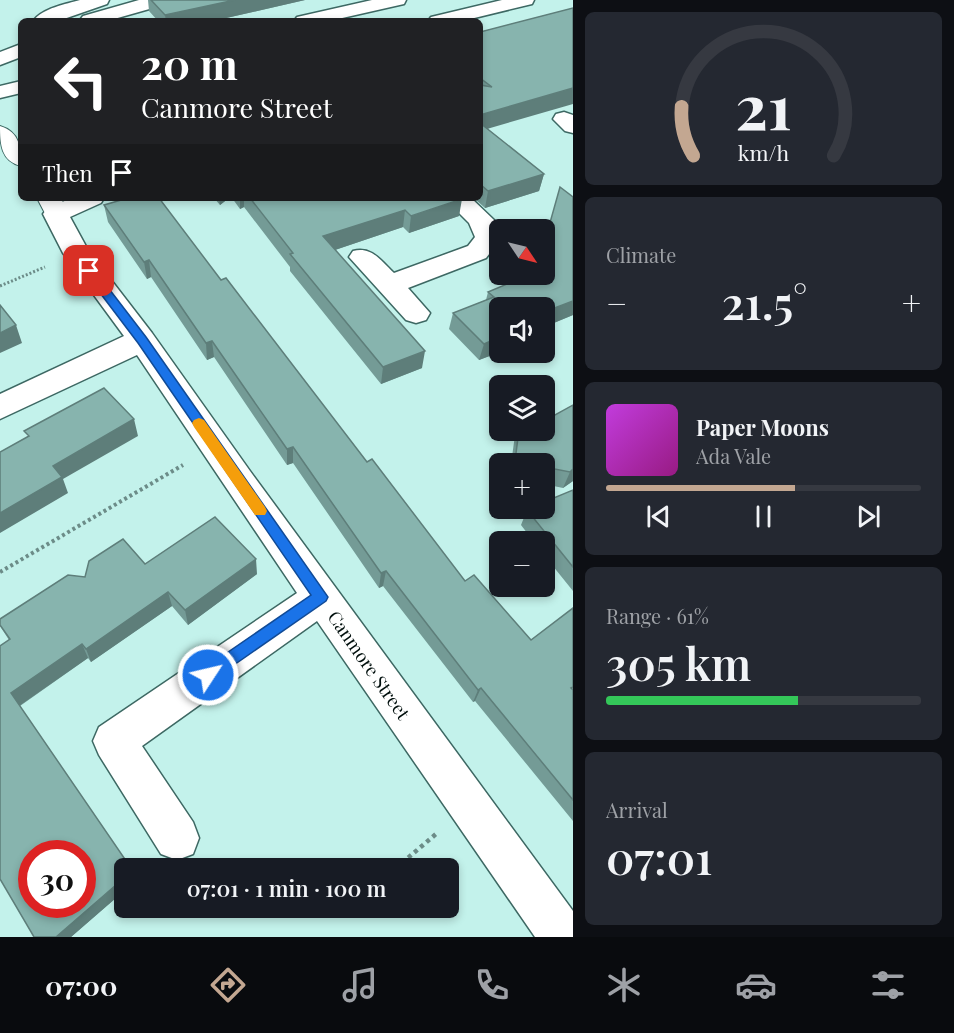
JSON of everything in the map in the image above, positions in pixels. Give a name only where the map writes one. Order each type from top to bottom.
[{"type":"street","points":[[48,18],[100,0]]},
{"type":"street","points":[[122,17],[159,0]]},
{"type":"street","points":[[317,18],[397,0]]},
{"type":"street","points":[[450,18],[525,0]]},
{"type":"street","points":[[0,59],[18,51]]},
{"type":"street","points":[[0,92],[18,88]]},
{"type":"street","points":[[0,133],[18,155]]},
{"type":"street","points":[[52,206],[77,201]]},
{"type":"street","points":[[388,285],[477,252],[488,238],[481,219],[460,201]]},
{"type":"street","name":"Canmore Street","points":[[52,206],[76,253],[142,340],[215,447],[563,937]]},
{"type":"street","points":[[362,256],[416,313]]},
{"type":"street","points":[[0,407],[142,340]]},
{"type":"street","points":[[177,838],[114,741],[321,597]]},
{"type":"path","points":[[0,286],[76,253]]},
{"type":"path","points":[[0,572],[215,447]]},
{"type":"building","points":[[151,0],[235,0],[165,15]]},
{"type":"building","points":[[573,8],[573,88],[483,114],[483,86],[492,87],[483,80],[483,31]]},
{"type":"building","points":[[483,125],[544,174],[488,191],[483,187]]},
{"type":"building","points":[[560,187],[573,197],[573,301],[555,308],[555,297],[494,297],[488,292],[505,285],[555,285],[555,219],[551,219]]},
{"type":"building","points":[[118,201],[161,201],[221,280],[226,278],[367,462],[372,459],[465,581],[474,575],[489,592],[489,597],[493,597],[531,640],[573,608],[573,687],[571,688],[573,690],[573,800],[481,688],[478,690],[386,571],[381,573],[293,447],[287,449],[212,341],[206,343],[149,260],[144,262],[104,205]]},
{"type":"building","points":[[252,201],[456,201],[411,216],[405,210],[323,236],[425,351],[383,367],[290,254],[293,253]]},
{"type":"building","points":[[489,299],[489,342],[484,344],[453,313]]},
{"type":"building","points":[[0,305],[16,325],[0,333]]},
{"type":"building","points":[[104,388],[134,419],[53,466],[62,477],[0,513],[0,452],[29,436],[24,431]]},
{"type":"building","points":[[573,405],[573,469],[570,472],[555,469],[555,453],[516,453],[518,441],[555,441],[555,415]]},
{"type":"building","points":[[573,490],[573,567],[555,545],[555,531],[544,531],[534,519],[555,519],[555,497]]},
{"type":"building","points":[[215,517],[256,559],[185,610],[168,592],[86,649],[82,644],[11,693],[124,858],[114,858],[114,887],[96,902],[96,840],[18,840],[18,910],[0,879],[0,646],[10,639],[0,625],[0,619],[68,575],[85,577],[89,561],[123,539],[145,564]]},
{"type":"building","points":[[23,918],[78,918],[56,937],[34,937]]},
{"type":"slow traffic","points":[[199,423],[260,511]]},
{"type":"route","points":[[89,271],[142,340],[321,597],[208,675]]}]
